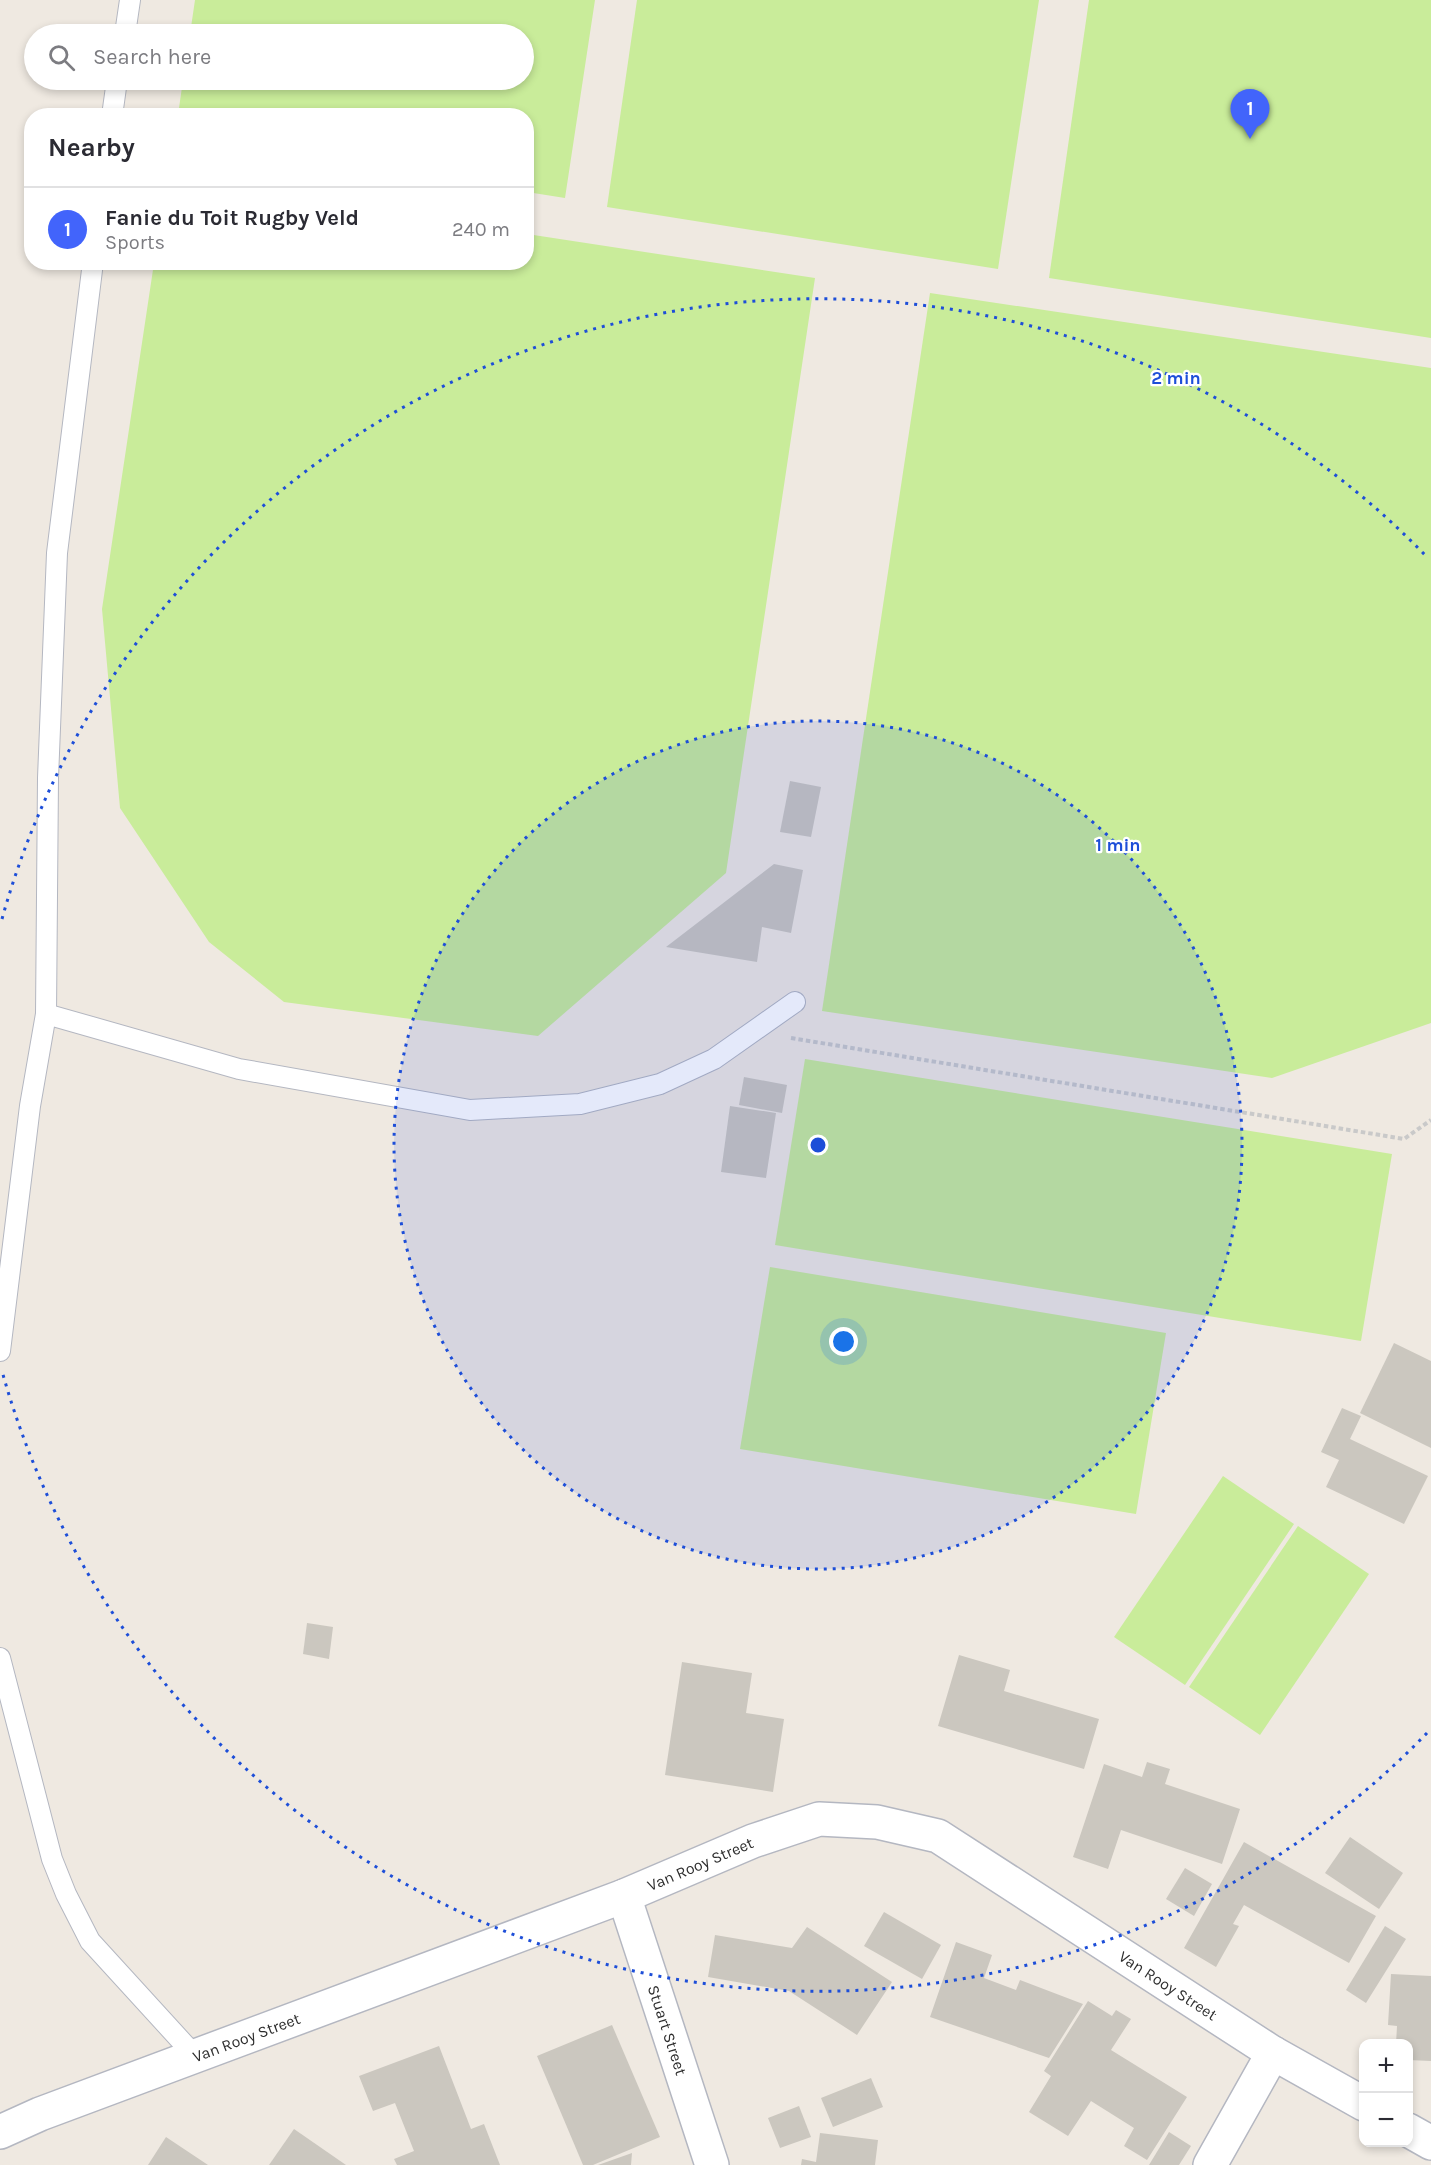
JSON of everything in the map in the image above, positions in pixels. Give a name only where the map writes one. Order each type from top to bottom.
[{"type":"street","name":"Van Rooy Street","points":[[0,2132],[40,2114],[624,1896],[753,1841],[819,1819],[877,1822],[938,1836],[1273,2053],[1359,2101]]},
{"type":"street","name":"Stuart Street","points":[[624,1896],[712,2165]]},
{"type":"street","points":[[1210,2165],[1273,2053]]},
{"type":"street","points":[[1413,2133],[1431,2142]]},
{"type":"lane","points":[[126,24],[130,0]]},
{"type":"lane","points":[[113,108],[116,90]]},
{"type":"lane","points":[[0,1351],[30,1106],[46,1014],[48,778],[57,553],[92,270]]},
{"type":"lane","points":[[46,1014],[239,1069],[470,1110],[580,1104],[660,1084],[714,1059],[795,1002]]},
{"type":"lane","points":[[0,1658],[52,1859],[66,1894],[90,1941],[195,2056]]},
{"type":"path","points":[[754,1031],[1404,1138],[1431,1120]]},
{"type":"green space","points":[[195,0],[595,0],[565,198],[534,193],[534,108],[179,108],[182,90],[534,90],[534,24],[191,24]]},
{"type":"green space","points":[[637,0],[1039,0],[998,269],[607,207]]},
{"type":"green space","points":[[1089,0],[1431,0],[1431,338],[1049,278]]},
{"type":"green space","points":[[534,235],[815,278],[726,873],[538,1036],[284,1002],[209,942],[120,808],[102,609],[153,270],[534,270]]},
{"type":"green space","points":[[930,293],[1431,368],[1431,1023],[1272,1078],[822,1011]]},
{"type":"green space","points":[[805,1059],[1392,1154],[1361,1341],[775,1245]]},
{"type":"green space","points":[[770,1267],[1166,1333],[1136,1514],[740,1449]]},
{"type":"green space","points":[[1223,1476],[1294,1524],[1185,1685],[1114,1637]]},
{"type":"green space","points":[[1298,1526],[1369,1574],[1260,1735],[1189,1687]]},
{"type":"building","points":[[790,781],[821,787],[811,837],[780,832]]},
{"type":"building","points":[[774,864],[803,870],[791,933],[762,927],[757,962],[666,947]]},
{"type":"building","points":[[744,1077],[787,1085],[782,1113],[739,1105]]},
{"type":"building","points":[[730,1106],[776,1113],[766,1178],[721,1172]]},
{"type":"building","points":[[1394,1343],[1431,1361],[1431,1448],[1360,1413]]},
{"type":"building","points":[[1342,1408],[1361,1416],[1350,1439],[1428,1476],[1404,1524],[1326,1487],[1339,1460],[1321,1452]]},
{"type":"building","points":[[307,1623],[333,1627],[329,1659],[303,1654]]},
{"type":"building","points":[[959,1655],[1010,1670],[1004,1691],[1099,1719],[1084,1769],[938,1726]]},
{"type":"building","points":[[682,1662],[752,1673],[746,1713],[784,1719],[773,1792],[665,1775]]},
{"type":"building","points":[[1147,1762],[1170,1769],[1165,1784],[1240,1809],[1222,1864],[1121,1830],[1108,1869],[1073,1857],[1104,1764],[1142,1777]]},
{"type":"building","points":[[1350,1837],[1403,1873],[1379,1909],[1325,1873]]},
{"type":"building","points":[[1244,1842],[1376,1916],[1349,1963],[1244,1905],[1233,1924],[1239,1926],[1216,1967],[1184,1948]]},
{"type":"building","points":[[1185,1868],[1212,1884],[1194,1916],[1166,1899]]},
{"type":"building","points":[[884,1912],[941,1945],[922,1979],[864,1946]]},
{"type":"building","points":[[1385,1926],[1406,1939],[1366,2003],[1346,1990]]},
{"type":"building","points":[[807,1927],[892,1982],[857,2035],[789,1991],[708,1977],[715,1935],[792,1948]]},
{"type":"building","points":[[956,1942],[992,1955],[984,1978],[1016,1990],[1020,1980],[1083,2004],[1049,2058],[930,2017]]},
{"type":"building","points":[[1391,1974],[1431,1976],[1431,2061],[1413,2060],[1413,2039],[1396,2039],[1397,2026],[1388,2025]]},
{"type":"building","points":[[1088,2001],[1112,2016],[1116,2010],[1131,2019],[1111,2050],[1187,2097],[1147,2160],[1124,2146],[1134,2128],[1091,2101],[1068,2136],[1029,2112],[1051,2076],[1044,2071]]},
{"type":"building","points":[[612,2025],[660,2137],[593,2165],[583,2165],[537,2056]]},
{"type":"building","points":[[439,2046],[471,2129],[484,2124],[500,2165],[397,2165],[394,2159],[414,2151],[395,2103],[373,2111],[359,2076]]},
{"type":"building","points":[[871,2078],[883,2107],[833,2127],[821,2098]]},
{"type":"building","points":[[799,2106],[811,2137],[780,2148],[768,2118]]},
{"type":"building","points":[[294,2129],[346,2165],[269,2165]]},
{"type":"building","points":[[1169,2132],[1191,2146],[1179,2165],[1149,2165]]},
{"type":"building","points":[[820,2133],[878,2140],[875,2165],[801,2165],[802,2159],[816,2162]]},
{"type":"building","points":[[166,2137],[208,2165],[148,2165]]},
{"type":"building","points":[[632,2153],[631,2165],[598,2165]]},
{"type":"place","name":"Fanie du Toit Rugby Veld","points":[[1250,139]]}]
